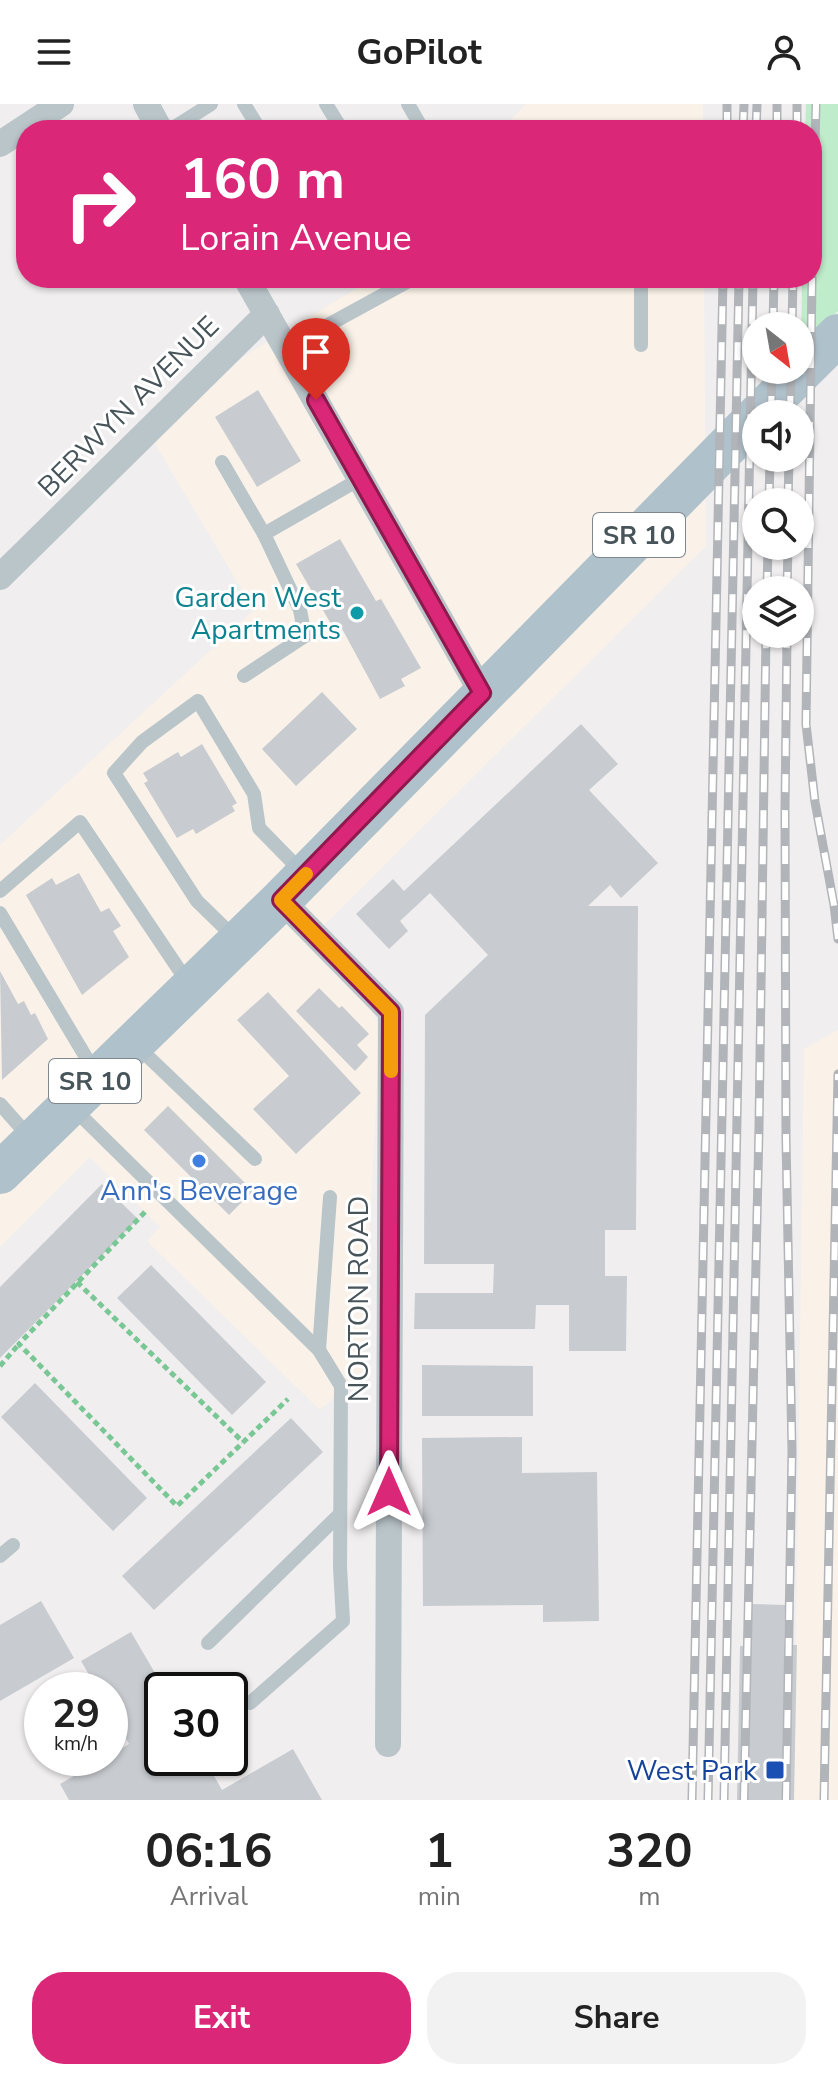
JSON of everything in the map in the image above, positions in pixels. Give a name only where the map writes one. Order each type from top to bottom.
[{"type":"main road","name":"SR 10","points":[[774,400],[838,335]]},
{"type":"main road","name":"SR 10","points":[[0,1173],[239,942],[742,432]]},
{"type":"street","points":[[37,120],[61,104]]},
{"type":"street","points":[[252,288],[482,693]]},
{"type":"street","name":"BERWYN AVENUE","points":[[0,577],[267,314]]},
{"type":"street","name":"NORTON ROAD","points":[[293,888],[391,1012],[388,1744]]},
{"type":"lane","points":[[186,120],[211,104]]},
{"type":"lane","points":[[286,348],[396,288]]},
{"type":"lane","points":[[641,288],[641,345]]},
{"type":"lane","points":[[222,462],[264,534],[300,610],[305,636],[244,676]]},
{"type":"lane","points":[[264,534],[360,479]]},
{"type":"lane","points":[[239,942],[197,901],[114,773],[142,742],[198,701],[254,794],[259,828],[293,888]]},
{"type":"lane","points":[[0,891],[80,822],[191,988]]},
{"type":"lane","points":[[0,913],[84,1092],[319,1350],[341,1386],[343,1621],[250,1703]]},
{"type":"lane","points":[[134,1043],[255,1159]]},
{"type":"lane","points":[[0,1104],[33,1141]]},
{"type":"lane","points":[[319,1350],[330,1197]]},
{"type":"lane","points":[[208,1643],[340,1514]]},
{"type":"lane","points":[[0,1556],[13,1545]]},
{"type":"path","points":[[0,1366],[145,1212]]},
{"type":"path","points":[[77,1282],[243,1442]]},
{"type":"path","points":[[19,1344],[177,1506],[288,1399]]},
{"type":"shaded area","points":[[526,104],[703,104],[703,120],[511,120]]},
{"type":"shaded area","points":[[357,288],[704,288],[706,546],[308,941],[368,1000],[380,1029],[362,1372],[320,1410],[147,1241],[160,1227],[90,1157],[0,1247],[0,845],[254,610],[154,442],[243,357]]},
{"type":"shaded area","points":[[838,1030],[838,1800],[794,1800],[804,1049]]},
{"type":"green space","points":[[806,104],[838,104],[838,311],[814,334],[814,312],[802,312],[802,288],[822,288],[822,120],[805,120]]},
{"type":"building","points":[[258,390],[301,461],[257,487],[215,417]]},
{"type":"building","name":"Garden West Apartments","points":[[340,539],[376,601],[381,599],[421,668],[401,679],[405,686],[380,699],[340,625],[334,629],[296,564]]},
{"type":"building","name":"Garden West Apartments","points":[[322,692],[357,729],[296,786],[262,749]]},
{"type":"building","points":[[581,724],[618,764],[589,790],[658,863],[621,898],[610,885],[588,906],[638,906],[636,1230],[605,1230],[605,1276],[627,1276],[626,1351],[569,1351],[569,1305],[536,1305],[535,1329],[414,1329],[415,1293],[493,1293],[494,1264],[424,1264],[425,1015],[488,955],[430,893],[400,921],[408,931],[389,949],[356,914],[393,879],[404,891]]},
{"type":"building","points":[[202,744],[237,803],[232,806],[235,811],[196,834],[193,829],[177,838],[144,783],[148,781],[143,773],[178,752],[181,757]]},
{"type":"building","points":[[79,873],[101,912],[109,908],[121,926],[113,931],[129,957],[82,995],[26,895],[52,878],[56,885]]},
{"type":"building","points":[[0,971],[18,1004],[24,1001],[31,1015],[35,1013],[48,1039],[2,1080]]},
{"type":"building","points":[[319,988],[369,1034],[357,1045],[368,1057],[355,1071],[296,1011]]},
{"type":"building","points":[[268,992],[361,1093],[296,1154],[253,1109],[289,1076],[237,1020]]},
{"type":"building","name":"Ann's Beverage","points":[[168,1106],[253,1191],[229,1215],[144,1130]]},
{"type":"building","points":[[102,1184],[138,1219],[0,1358],[0,1287]]},
{"type":"building","points":[[151,1265],[266,1382],[232,1415],[117,1298]]},
{"type":"building","points":[[422,1365],[533,1366],[533,1416],[422,1416]]},
{"type":"building","points":[[35,1383],[147,1498],[113,1531],[1,1417]]},
{"type":"building","points":[[291,1418],[323,1452],[154,1610],[122,1576]]},
{"type":"building","points":[[522,1437],[522,1473],[597,1472],[599,1621],[543,1622],[543,1605],[423,1606],[422,1438]]},
{"type":"building","points":[[41,1601],[74,1658],[50,1672],[24,1672],[24,1687],[0,1701],[0,1625]]},
{"type":"building","points":[[752,1604],[785,1605],[784,1645],[797,1645],[794,1800],[737,1800],[740,1646],[752,1646]]},
{"type":"building","points":[[131,1632],[154,1672],[144,1672],[144,1776],[214,1776],[222,1790],[293,1749],[322,1800],[69,1800],[60,1784],[74,1776],[128,1776],[128,1672],[87,1672],[81,1661]]},
{"type":"railway","points":[[727,104],[727,120]]},
{"type":"railway","points":[[743,120],[744,104]]},
{"type":"railway","points":[[756,120],[757,104]]},
{"type":"railway","points":[[777,104],[777,120]]},
{"type":"railway","points":[[797,104],[797,120]]},
{"type":"railway","points":[[816,104],[816,120]]},
{"type":"railway","points":[[692,1800],[723,288]]},
{"type":"railway","points":[[708,1800],[739,288]]},
{"type":"railway","points":[[724,1800],[753,288]]},
{"type":"railway","points":[[773,312],[774,288]]},
{"type":"railway","points":[[792,312],[793,288]]},
{"type":"railway","points":[[812,288],[806,724],[815,802],[838,939]]},
{"type":"railway","points":[[771,400],[772,384]]},
{"type":"railway","points":[[790,400],[791,384]]},
{"type":"railway","points":[[769,488],[770,472]]},
{"type":"railway","points":[[788,488],[789,472]]},
{"type":"railway","points":[[767,576],[768,560]]},
{"type":"railway","points":[[787,576],[788,560]]},
{"type":"railway","points":[[744,1800],[766,648]]},
{"type":"railway","points":[[786,1800],[792,1451],[786,1138],[787,648]]},
{"type":"railway","points":[[824,1800],[838,1074]]},
{"type":"slow traffic","points":[[306,874],[281,900],[391,1012],[391,1071]]},
{"type":"place","name":"Garden West Apartments","points":[[357,613]]},
{"type":"place","name":"Ann's Beverage","points":[[199,1161]]},
{"type":"place","name":"West Park","points":[[775,1770]]},
{"type":"route","points":[[316,400],[482,693],[281,900],[391,1012],[389,1492]]}]
